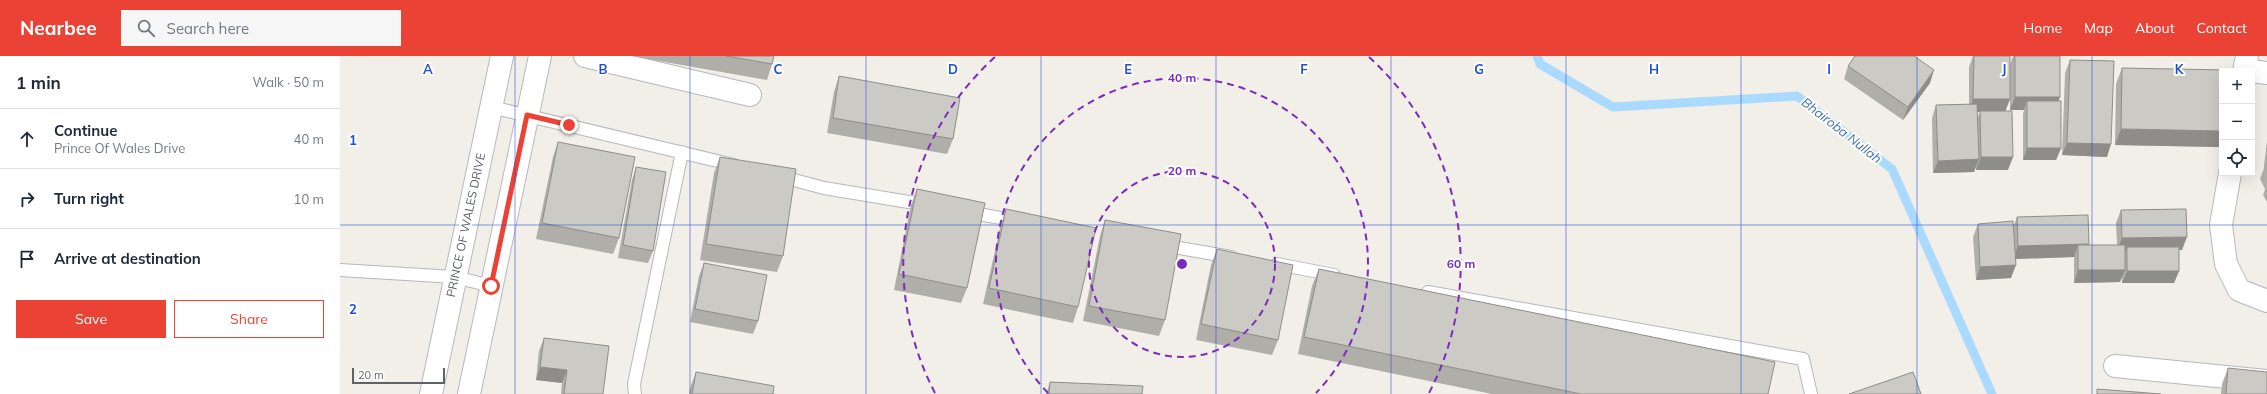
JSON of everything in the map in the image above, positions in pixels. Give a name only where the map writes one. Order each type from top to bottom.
[{"type":"street","name":"PRINCE OF WALES DRIVE","points":[[430,391],[502,56]]},
{"type":"street","points":[[469,394],[540,56]]},
{"type":"street","points":[[585,56],[750,95]]},
{"type":"street","points":[[2245,68],[2247,56]]},
{"type":"street","points":[[2255,72],[2267,73]]},
{"type":"street","points":[[2229,176],[2221,225],[2226,264],[2239,290],[2267,301]]},
{"type":"street","points":[[2115,366],[2267,381]]},
{"type":"lane","points":[[491,106],[749,169]]},
{"type":"lane","points":[[635,394],[634,384],[682,152]]},
{"type":"lane","points":[[764,173],[824,188],[942,208]]},
{"type":"lane","points":[[957,210],[1028,222]]},
{"type":"lane","points":[[1154,244],[1240,258]]},
{"type":"lane","points":[[1263,262],[1350,278]]},
{"type":"lane","points":[[340,270],[455,277],[491,286]]},
{"type":"lane","points":[[1412,289],[1804,359],[1810,394]]},
{"type":"building","points":[[726,56],[774,56],[772,64]]},
{"type":"building","points":[[1855,56],[1914,56],[1934,70],[1908,107],[1848,66]]},
{"type":"building","points":[[1974,56],[2010,56],[2010,99],[1973,99]]},
{"type":"building","points":[[2015,56],[2060,56],[2060,97],[2015,97]]},
{"type":"building","points":[[2070,60],[2114,61],[2111,144],[2067,143]]},
{"type":"building","points":[[2122,68],[2219,70],[2219,131],[2121,129]]},
{"type":"building","points":[[839,76],[960,98],[953,139],[833,118]]},
{"type":"building","points":[[2027,101],[2061,101],[2061,148],[2027,148]]},
{"type":"building","points":[[1977,104],[1979,159],[1938,161],[1936,105]]},
{"type":"building","points":[[1980,111],[2012,111],[2013,157],[1981,157]]},
{"type":"building","points":[[558,142],[635,157],[619,238],[542,223]]},
{"type":"building","points":[[720,157],[796,169],[783,256],[706,244]]},
{"type":"building","points":[[636,167],[666,172],[653,251],[623,245]]},
{"type":"building","points":[[917,189],[985,203],[967,288],[899,274]]},
{"type":"building","points":[[1006,209],[1096,228],[1078,307],[989,288]]},
{"type":"building","points":[[2186,209],[2187,237],[2122,238],[2121,210]]},
{"type":"building","points":[[2088,215],[2089,244],[2018,246],[2017,217]]},
{"type":"building","points":[[1105,220],[1181,234],[1165,320],[1089,306]]},
{"type":"building","points":[[2013,221],[2016,265],[1980,267],[1978,224]]},
{"type":"building","points":[[2078,245],[2125,245],[2125,270],[2078,270]]},
{"type":"building","points":[[2127,247],[2179,247],[2179,271],[2127,271]]},
{"type":"building","points":[[1217,249],[1293,265],[1278,340],[1201,324]]},
{"type":"building","points":[[704,263],[767,275],[758,321],[695,309]]},
{"type":"building","points":[[1319,269],[1775,362],[1768,394],[1581,394],[1304,337]]},
{"type":"building","points":[[544,338],[609,346],[603,394],[564,394],[567,370],[540,367]]},
{"type":"building","points":[[2228,368],[2267,372],[2267,394],[2226,394]]},
{"type":"building","points":[[696,372],[774,386],[773,394],[692,394]]},
{"type":"building","points":[[1913,372],[1921,394],[1849,394]]},
{"type":"building","points":[[1050,382],[1143,386],[1142,394],[1049,394]]},
{"type":"building","points":[[2097,389],[2161,394],[2097,394]]},
{"type":"waterway","name":"Bhairoba Nullah","points":[[1537,56],[1540,64],[1613,107],[1797,96],[1892,169],[1992,394]]},
{"type":"route","points":[[491,286],[527,115],[569,125]]}]
